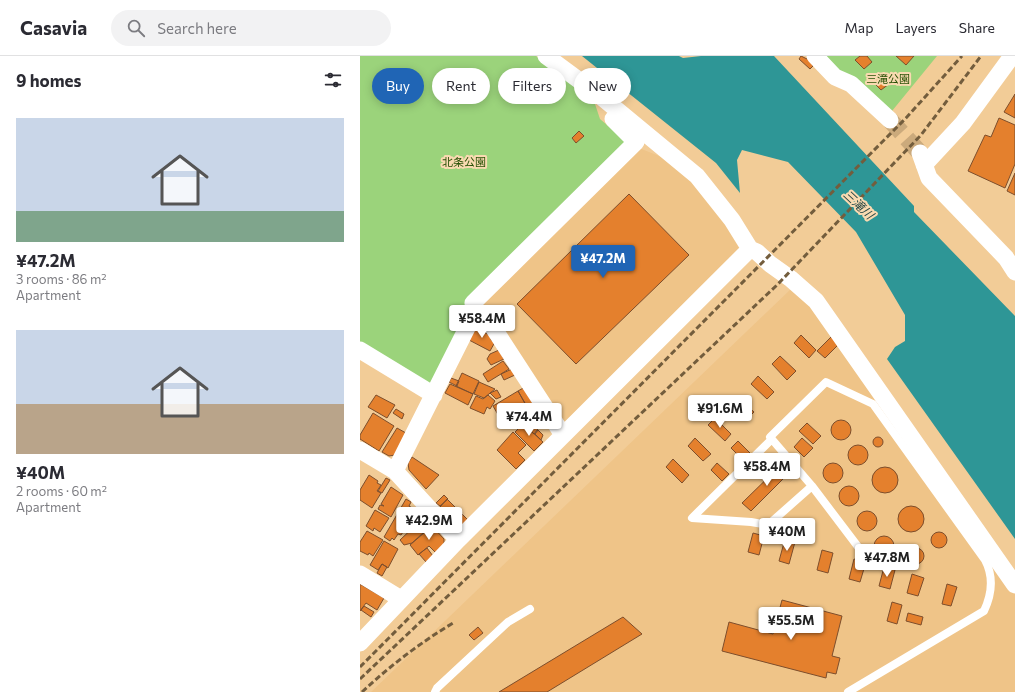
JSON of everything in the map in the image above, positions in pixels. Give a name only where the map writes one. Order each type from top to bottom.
[{"type":"street","points":[[546,56],[574,77]]},
{"type":"street","points":[[815,56],[835,77],[851,84],[890,120]]},
{"type":"street","points":[[1012,56],[963,123],[922,159],[929,178],[1006,258],[1015,272]]},
{"type":"street","points":[[395,471],[475,312],[473,303],[636,142],[609,116],[603,104]]},
{"type":"street","points":[[610,104],[697,176],[732,220],[750,249],[757,252],[816,301],[1015,585]]},
{"type":"street","points":[[360,643],[458,540],[750,249]]},
{"type":"street","points":[[475,312],[487,318],[563,435]]},
{"type":"street","points":[[360,350],[434,395]]},
{"type":"street","points":[[360,450],[395,471],[458,540]]},
{"type":"street","points":[[360,574],[401,600]]},
{"type":"lane","points":[[812,486],[768,525],[751,522],[692,518],[772,439],[770,437],[826,382],[873,404],[986,560],[991,571],[989,600],[984,611],[848,692]]},
{"type":"lane","points":[[772,439],[812,486],[862,552]]},
{"type":"lane","points":[[435,692],[437,688],[508,622],[530,609]]},
{"type":"shaded area","points":[[639,148],[664,158],[698,184],[742,246],[568,421],[562,423],[482,303]]},
{"type":"shaded area","points":[[792,288],[813,302],[1015,593],[1015,692],[371,692]]},
{"type":"green space","name":"北条公園","points":[[360,56],[536,56],[552,68],[498,68],[498,104],[566,104],[566,78],[574,84],[574,104],[595,104],[600,119],[626,141],[618,153],[461,311],[461,326],[433,386],[360,342]]},
{"type":"green space","name":"三滝公園","points":[[822,56],[937,56],[892,111],[837,72]]},
{"type":"water","name":"三滝川","points":[[582,56],[679,56],[683,58],[701,56],[774,56],[914,206],[914,212],[1015,316],[1015,539],[887,359],[895,347],[905,341],[905,315],[856,232],[788,162],[742,150],[737,160],[740,193],[716,163],[631,95],[631,68],[597,68]]},
{"type":"building","points":[[801,56],[807,59],[809,57],[813,66],[810,69],[799,59]]},
{"type":"building","points":[[860,56],[867,56],[872,62],[864,69],[855,60]]},
{"type":"building","points":[[896,56],[914,56],[906,65]]},
{"type":"building","points":[[881,73],[889,84],[881,90],[872,81]]},
{"type":"building","points":[[1015,94],[1015,118],[1004,112]]},
{"type":"building","points":[[999,118],[1015,125],[1015,164],[1005,188],[968,171],[985,135],[991,137]]},
{"type":"building","points":[[579,131],[584,136],[576,143],[572,138]]},
{"type":"building","points":[[1015,173],[1015,195],[1007,191]]},
{"type":"building","points":[[629,194],[689,255],[576,364],[517,304]]},
{"type":"building","points":[[475,328],[485,331],[484,332],[491,336],[491,340],[495,342],[490,351],[469,340]]},
{"type":"building","points":[[801,335],[816,350],[809,358],[794,343]]},
{"type":"building","points":[[832,336],[840,343],[825,358],[817,351]]},
{"type":"building","points":[[499,350],[504,359],[491,365],[487,359],[490,354]]},
{"type":"building","points":[[780,356],[796,371],[787,380],[772,364]]},
{"type":"building","points":[[503,361],[509,369],[488,382],[483,374]]},
{"type":"building","points":[[512,369],[515,375],[504,380],[501,374]]},
{"type":"building","points":[[462,373],[479,381],[473,394],[456,386]]},
{"type":"building","points":[[758,376],[774,392],[767,399],[751,384]]},
{"type":"building","points":[[451,378],[459,381],[457,386],[449,382]]},
{"type":"building","points":[[479,382],[495,389],[484,398],[474,394]]},
{"type":"building","points":[[450,384],[473,394],[468,405],[445,393]]},
{"type":"building","points":[[525,387],[534,402],[528,409],[518,391]]},
{"type":"building","points":[[497,390],[501,397],[496,399],[490,393]]},
{"type":"building","points":[[518,391],[529,410],[504,425],[493,406]]},
{"type":"building","points":[[376,395],[395,405],[387,418],[368,407]]},
{"type":"building","points":[[488,395],[495,401],[490,409],[487,407],[484,414],[470,408],[476,396],[483,399]]},
{"type":"building","points":[[737,397],[754,412],[746,420],[730,404]]},
{"type":"building","points":[[533,407],[543,415],[538,421],[542,424],[534,434],[521,422]]},
{"type":"building","points":[[396,409],[404,414],[402,419],[393,413]]},
{"type":"building","points":[[373,413],[394,426],[379,451],[360,439],[360,435]]},
{"type":"building","points":[[715,418],[731,434],[725,441],[708,425]]},
{"type":"building","points":[[837,420],[845,420],[851,426],[851,434],[845,440],[837,440],[831,434],[831,426]]},
{"type":"building","points":[[521,422],[543,442],[534,451],[515,432],[519,428],[517,426]]},
{"type":"building","points":[[807,423],[821,436],[813,444],[799,431]]},
{"type":"building","points":[[397,428],[406,433],[395,455],[389,456],[382,452]]},
{"type":"building","points":[[538,430],[543,435],[541,440],[535,434]]},
{"type":"building","points":[[513,432],[526,445],[518,453],[525,460],[516,469],[497,450]]},
{"type":"building","points":[[876,437],[880,437],[882,438],[882,446],[876,447],[873,444],[873,440]]},
{"type":"building","points":[[695,438],[711,454],[703,461],[688,446]]},
{"type":"building","points":[[802,438],[813,448],[804,457],[794,447]]},
{"type":"building","points":[[738,441],[750,453],[743,460],[731,448]]},
{"type":"building","points":[[854,445],[862,445],[868,451],[868,459],[862,465],[854,465],[848,459],[848,451]]},
{"type":"building","points":[[412,457],[439,475],[426,489],[409,470],[408,463]]},
{"type":"building","points":[[673,459],[689,475],[682,483],[666,467]]},
{"type":"building","points":[[784,462],[792,470],[751,511],[742,503]]},
{"type":"building","points":[[717,463],[729,474],[722,481],[711,470]]},
{"type":"building","points":[[829,463],[837,463],[843,469],[843,477],[837,483],[829,483],[823,477],[823,469]]},
{"type":"building","points":[[885,467],[894,471],[898,480],[894,489],[885,493],[876,489],[872,480],[876,471]]},
{"type":"building","points":[[369,475],[381,485],[377,491],[381,493],[372,508],[360,500],[360,490]]},
{"type":"building","points":[[386,478],[390,480],[382,493],[378,491]]},
{"type":"building","points":[[845,486],[853,486],[859,492],[859,500],[853,506],[845,506],[839,500],[839,492]]},
{"type":"building","points":[[391,487],[403,495],[391,517],[378,509],[380,505],[384,506],[381,504]]},
{"type":"building","points":[[444,495],[448,499],[440,506],[436,503]]},
{"type":"building","points":[[406,499],[411,502],[409,506],[417,511],[401,535],[398,534],[394,540],[392,538],[390,541],[384,537]]},
{"type":"building","points":[[447,499],[469,521],[464,525],[457,525],[440,507]]},
{"type":"building","points":[[911,506],[920,510],[924,519],[920,528],[911,532],[902,528],[898,519],[902,510]]},
{"type":"building","points":[[375,510],[389,518],[380,532],[374,528],[373,531],[366,526]]},
{"type":"building","points":[[863,511],[871,511],[877,517],[877,525],[871,531],[863,531],[857,525],[857,517]]},
{"type":"building","points":[[417,524],[424,532],[412,543],[404,545],[400,540]]},
{"type":"building","points":[[432,526],[444,539],[444,545],[436,553],[429,546],[418,555],[410,545]]},
{"type":"building","points":[[367,531],[383,540],[373,556],[369,553],[368,555],[360,551],[360,542]]},
{"type":"building","points":[[939,532],[946,537],[947,540],[942,547],[939,548],[932,543],[931,540],[936,533]]},
{"type":"building","points":[[753,533],[764,536],[759,555],[748,552]]},
{"type":"building","points":[[880,536],[888,536],[894,542],[894,550],[888,556],[880,556],[874,550],[874,542]]},
{"type":"building","points":[[785,539],[795,542],[789,564],[779,561]]},
{"type":"building","points":[[384,541],[398,549],[388,568],[382,564],[378,570],[370,565]]},
{"type":"building","points":[[427,548],[433,556],[426,562],[419,554]]},
{"type":"building","points":[[916,548],[923,553],[924,556],[919,563],[916,564],[909,559],[908,556],[913,549]]},
{"type":"building","points":[[822,550],[833,553],[828,573],[817,570]]},
{"type":"building","points":[[854,559],[866,562],[860,582],[849,579]]},
{"type":"building","points":[[382,564],[387,567],[382,576],[377,573]]},
{"type":"building","points":[[884,567],[895,570],[890,589],[879,586]]},
{"type":"building","points":[[912,574],[924,578],[918,596],[907,593]]},
{"type":"building","points":[[360,584],[384,598],[377,610],[366,603],[360,611]]},
{"type":"building","points":[[947,584],[957,587],[951,606],[942,604]]},
{"type":"building","points":[[782,600],[842,616],[832,656],[840,658],[836,674],[827,672],[826,678],[722,651],[729,622],[773,634]]},
{"type":"building","points":[[892,602],[902,605],[897,624],[887,621]]},
{"type":"building","points":[[364,606],[374,612],[371,617],[361,610]]},
{"type":"building","points":[[908,613],[923,617],[921,625],[906,621]]},
{"type":"building","points":[[623,617],[642,634],[547,692],[499,692]]},
{"type":"building","points":[[478,627],[483,633],[474,640],[469,635]]},
{"type":"tunnel","points":[[890,120],[920,153]]},
{"type":"railway","points":[[360,667],[906,118],[962,56]]},
{"type":"railway","points":[[360,679],[777,285],[921,135],[981,56]]},
{"type":"railway","points":[[362,692],[406,655],[453,623]]}]
